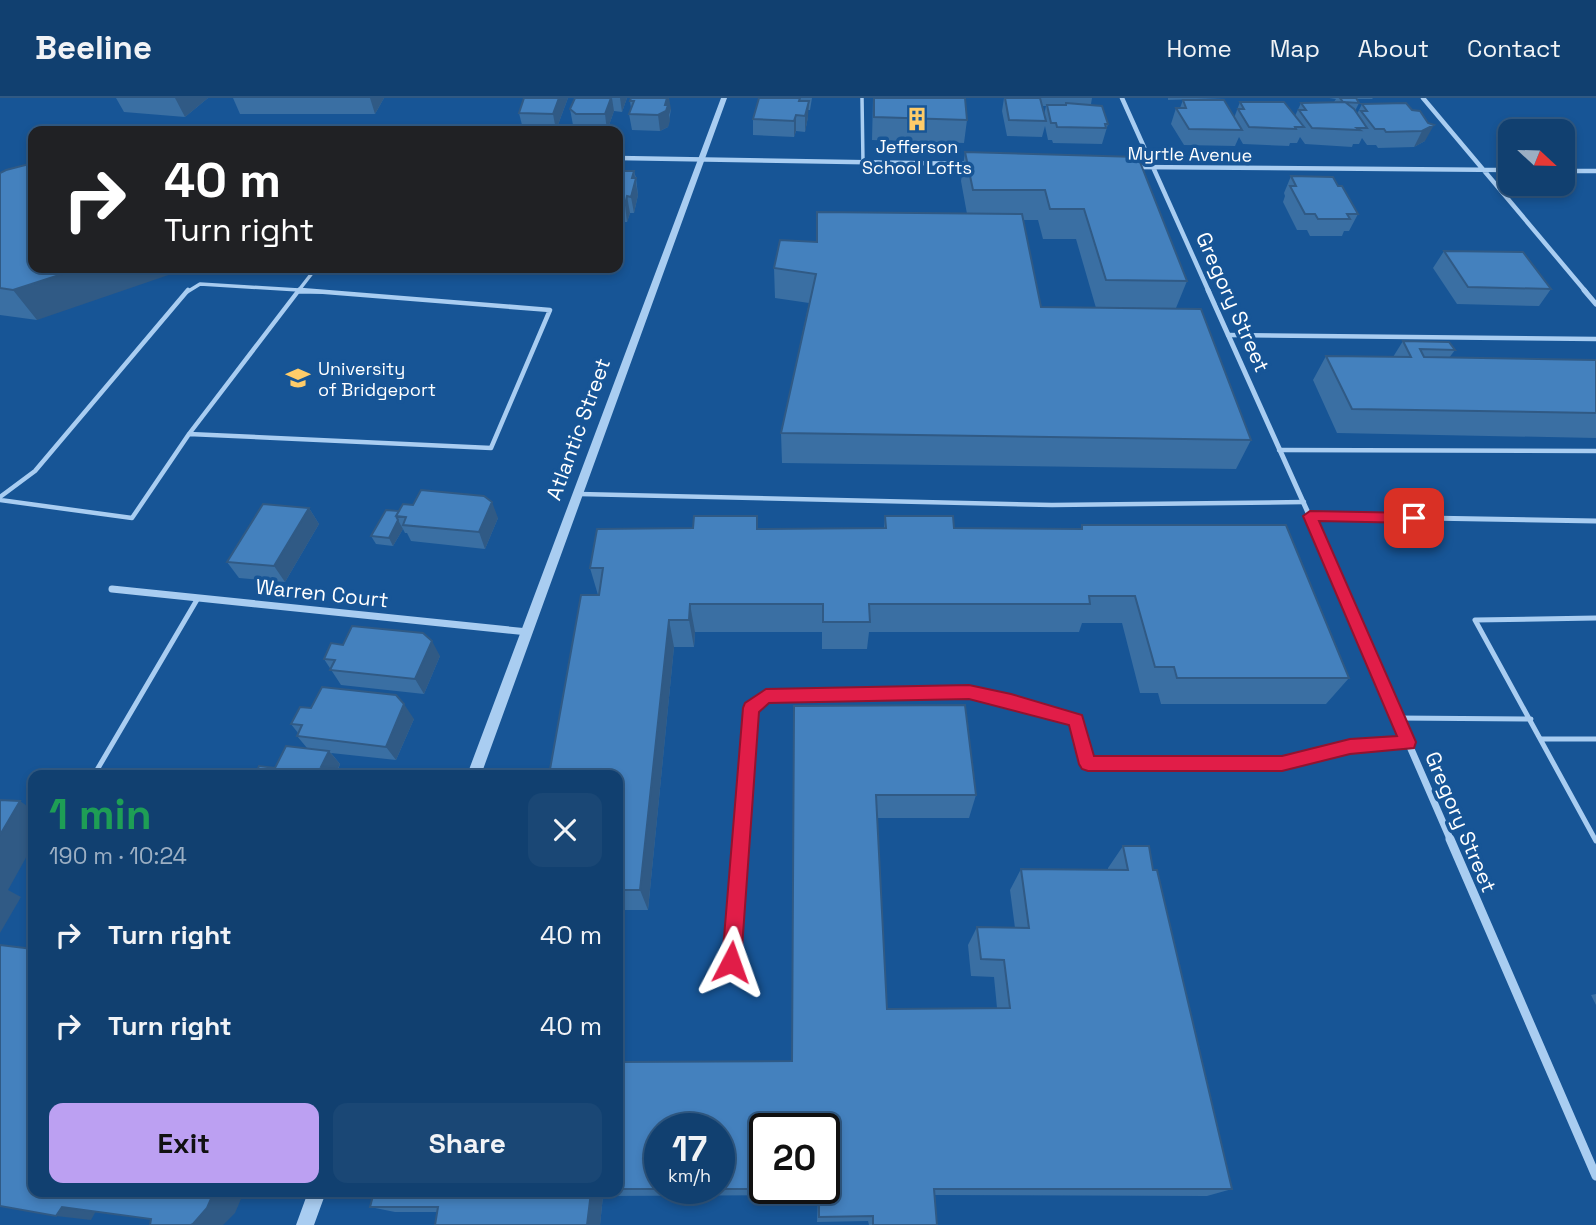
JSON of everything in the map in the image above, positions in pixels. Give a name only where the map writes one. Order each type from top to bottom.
[{"type":"street","name":"Atlantic Street","points":[[476,770],[724,98]]},
{"type":"street","name":"Gregory Street","points":[[1122,98],[1304,502],[1596,1176]]},
{"type":"street","points":[[1423,98],[1596,304]]},
{"type":"street","points":[[623,158],[973,164]]},
{"type":"street","name":"Myrtle Avenue","points":[[1126,167],[1498,170]]},
{"type":"street","points":[[1575,171],[1596,172]]},
{"type":"street","points":[[1310,516],[1596,521]]},
{"type":"street","name":"Warren Court","points":[[112,589],[528,632]]},
{"type":"street","points":[[305,1225],[315,1197]]},
{"type":"lane","points":[[862,98],[863,162]]},
{"type":"lane","points":[[0,499],[132,519],[189,434],[312,273]]},
{"type":"lane","points":[[0,499],[34,471],[189,289],[200,284],[550,310],[491,448],[189,434]]},
{"type":"lane","points":[[1228,335],[1596,339]]},
{"type":"lane","points":[[1279,450],[1596,451]]},
{"type":"lane","points":[[578,494],[1052,505],[1304,502]]},
{"type":"lane","points":[[97,770],[198,598]]},
{"type":"lane","points":[[1596,618],[1475,620],[1596,841]]},
{"type":"lane","points":[[731,962],[751,708],[766,696],[969,692],[1020,703],[1076,720],[1088,764],[1282,763],[1350,746],[1408,742]]},
{"type":"lane","points":[[1397,718],[1531,719]]},
{"type":"lane","points":[[1542,739],[1596,739]]},
{"type":"building","points":[[524,98],[559,98],[553,114],[519,113]]},
{"type":"building","points":[[575,98],[611,98],[605,114],[576,114],[570,109]]},
{"type":"building","points":[[631,98],[667,98],[665,105],[668,105],[666,111],[658,115],[629,114],[634,101],[630,101]]},
{"type":"building","points":[[759,98],[800,98],[799,101],[809,101],[805,116],[796,115],[794,121],[753,119]]},
{"type":"building","points":[[874,98],[965,98],[967,120],[874,117]]},
{"type":"building","points":[[1005,98],[1040,98],[1046,121],[1009,120]]},
{"type":"building","points":[[1340,98],[1356,98],[1359,103],[1343,102]]},
{"type":"building","points":[[1183,100],[1224,100],[1242,130],[1189,129],[1176,108],[1186,108]]},
{"type":"building","points":[[1240,102],[1284,102],[1304,127],[1249,127],[1238,109],[1244,109]]},
{"type":"building","points":[[1345,102],[1354,109],[1367,128],[1312,128],[1299,110],[1306,110],[1301,103]]},
{"type":"building","points":[[1066,103],[1102,106],[1108,124],[1105,124],[1106,128],[1057,127],[1056,123],[1051,123],[1047,105]]},
{"type":"building","points":[[1406,103],[1412,110],[1420,111],[1428,123],[1434,125],[1422,131],[1386,132],[1384,129],[1375,129],[1361,111],[1367,111],[1362,104]]},
{"type":"building","points":[[965,152],[1138,157],[1187,281],[1106,280],[1084,209],[1050,209],[1045,190],[973,190]]},
{"type":"building","points":[[28,164],[28,273],[66,273],[13,290],[0,288],[0,173]]},
{"type":"building","points":[[623,171],[634,171],[632,178],[636,178],[631,197],[627,196],[625,205]]},
{"type":"building","points":[[1291,176],[1333,177],[1338,186],[1342,186],[1358,214],[1347,214],[1350,219],[1318,219],[1315,214],[1305,214],[1290,186],[1296,186]]},
{"type":"building","points":[[817,212],[1022,214],[1041,307],[1201,309],[1251,440],[781,433],[816,274],[774,268],[780,240],[817,242]]},
{"type":"building","points":[[1444,251],[1523,252],[1551,289],[1468,287]]},
{"type":"building","points":[[1403,341],[1449,342],[1455,350],[1420,349],[1424,357],[1596,360],[1596,413],[1352,409],[1326,356],[1411,357]]},
{"type":"building","points":[[421,490],[484,496],[492,502],[479,532],[403,525],[406,517],[396,516],[403,504],[413,505]]},
{"type":"building","points":[[263,504],[309,508],[274,566],[227,562]]},
{"type":"building","points":[[386,510],[399,511],[396,516],[398,520],[389,538],[371,536]]},
{"type":"building","points":[[694,516],[757,516],[757,529],[886,528],[885,516],[953,516],[954,528],[1082,529],[1082,525],[1286,525],[1349,678],[1177,678],[1174,667],[1155,667],[1135,596],[1089,596],[1090,604],[869,604],[870,622],[823,622],[823,604],[690,604],[689,620],[669,620],[640,890],[623,890],[623,770],[550,770],[581,595],[599,595],[603,568],[590,568],[597,529],[693,528]]},
{"type":"building","points":[[352,626],[423,633],[432,641],[415,679],[330,670],[335,660],[324,659],[331,643],[343,645]]},
{"type":"building","points":[[322,687],[396,695],[404,704],[386,747],[297,736],[302,725],[291,724],[300,707],[311,708]]},
{"type":"building","points":[[965,705],[976,795],[876,795],[887,1009],[1010,1008],[1004,960],[981,959],[977,927],[1029,928],[1021,869],[1128,870],[1123,846],[1149,846],[1153,870],[1157,870],[1232,1189],[934,1189],[937,1225],[873,1225],[873,1216],[819,1217],[819,1204],[840,1204],[840,1113],[749,1113],[749,1189],[735,1189],[735,1113],[644,1113],[644,1189],[623,1189],[623,1062],[792,1061],[794,706]]},
{"type":"building","points":[[286,746],[329,751],[321,767],[342,770],[257,770],[259,766],[275,768]]},
{"type":"building","points":[[0,800],[20,801],[0,835]]},
{"type":"building","points":[[0,945],[28,948],[28,1197],[212,1197],[207,1208],[191,1225],[150,1225],[151,1219],[62,1207],[56,1216],[0,1206]]},
{"type":"building","points":[[373,1197],[590,1197],[587,1225],[435,1225],[438,1207],[370,1207]]},
{"type":"place","name":"Jefferson School Lofts","points":[[917,119]]},
{"type":"place","name":"University of Bridgeport","points":[[298,378]]},
{"type":"route","points":[[731,962],[751,708],[766,696],[969,692],[1032,706],[1076,720],[1088,764],[1282,763],[1350,746],[1408,742],[1310,516],[1414,518]]}]
